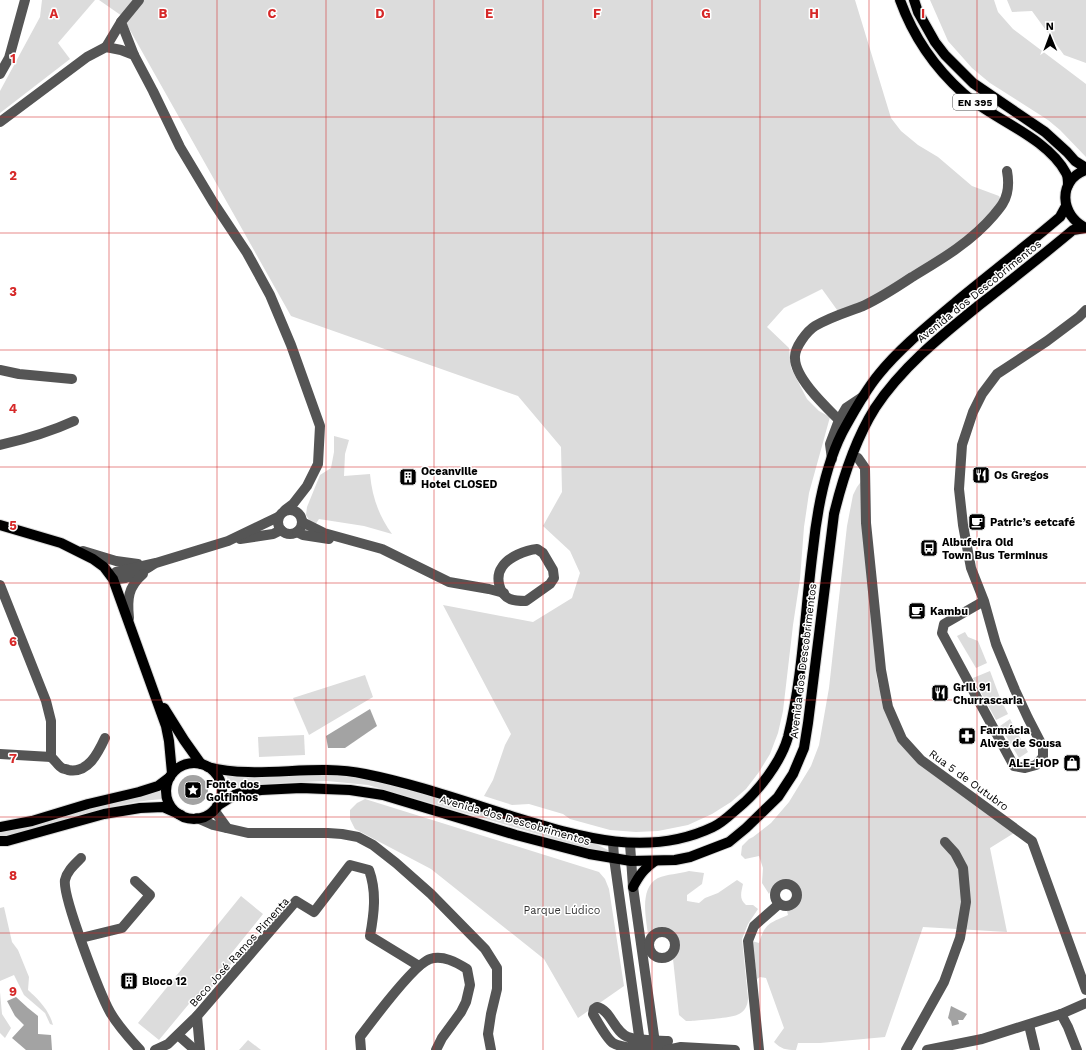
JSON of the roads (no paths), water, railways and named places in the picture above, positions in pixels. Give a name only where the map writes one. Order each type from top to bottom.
[{"type":"main road","name":"EN 395","points":[[900,0],[906,17],[924,49],[946,76],[964,94],[1036,141],[1048,151],[1067,174],[1068,185]]},
{"type":"main road","name":"EN 395","points":[[914,0],[918,12],[935,42],[967,78],[1045,132],[1075,161],[1086,169]]},
{"type":"main road","points":[[1086,169],[1077,175],[1068,185],[1065,199],[1066,206],[1073,220],[1086,228]]},
{"type":"main road","name":"Avenida dos Descobrimentos","points":[[204,765],[225,771],[257,772],[326,769],[361,773],[398,781],[565,833],[613,842],[630,844],[680,839],[716,826],[751,798],[777,763],[787,742],[799,673],[817,515],[827,473],[840,437],[878,375],[926,326],[1060,217],[1066,206]]},
{"type":"main road","name":"Avenida dos Descobrimentos","points":[[216,808],[236,794],[260,790],[301,788],[350,790],[383,795],[516,835],[589,854],[631,861],[655,861],[690,857],[729,842],[778,797],[793,774],[804,748],[834,514],[841,484],[854,450],[876,408],[895,381],[934,342],[1073,230],[1086,228]]},
{"type":"main road","points":[[0,525],[61,543],[93,559],[104,567],[113,579],[166,726],[169,741],[171,775],[167,785],[166,794],[169,803],[174,810],[181,815]]},
{"type":"main road","points":[[0,842],[104,814],[140,808],[163,807],[189,818],[197,818],[203,817],[216,808],[222,792],[218,777],[204,765],[184,740],[152,687]]},
{"type":"main road","points":[[0,827],[32,821],[88,804],[139,792],[158,786],[178,768],[185,764],[193,763],[204,765]]},
{"type":"main road","points":[[633,886],[645,868],[655,861]]},
{"type":"street","points":[[0,74],[9,58],[25,0]]},
{"type":"street","points":[[0,122],[87,57],[106,47],[121,22],[139,0]]},
{"type":"street","points":[[121,22],[134,55],[180,147],[213,202],[247,253],[270,295],[291,345],[320,426],[318,464],[307,486],[300,508],[302,526],[297,532]]},
{"type":"street","points":[[106,47],[121,50],[134,55]]},
{"type":"street","points":[[839,420],[824,406],[802,379],[795,367],[794,356],[797,346],[814,326],[864,305],[898,286],[952,252],[976,234],[1003,204],[1008,193],[1009,182],[1007,171]]},
{"type":"street","points":[[984,601],[944,624],[942,633],[1014,766],[1025,768],[1036,765],[1043,757],[1043,747],[1014,690],[996,644],[984,601],[971,568],[963,525],[959,489],[962,445],[970,417],[982,394],[997,374],[1047,341],[1086,310]]},
{"type":"street","points":[[0,370],[19,374],[72,379]]},
{"type":"street","points":[[832,460],[830,444],[839,420],[846,408],[864,396]]},
{"type":"street","points":[[0,445],[53,431],[74,421]]},
{"type":"street","name":"Rua 5 de Outubro","points":[[858,458],[865,468],[866,523],[881,670],[888,707],[891,714],[902,739],[921,760],[1032,841],[1086,990]]},
{"type":"street","points":[[307,486],[293,504],[282,514],[278,524],[281,530],[287,534],[297,532],[303,535],[366,548],[382,549]]},
{"type":"street","points":[[113,579],[116,572],[156,563],[228,540],[293,510],[300,515],[302,520],[324,533],[382,549],[449,582],[480,587],[504,594]]},
{"type":"street","points":[[228,540],[273,534],[281,530]]},
{"type":"street","points":[[61,543],[116,561],[135,564],[156,563]]},
{"type":"street","points":[[537,549],[543,553],[553,570],[554,578],[550,584],[526,601],[510,599],[504,594],[499,585],[501,567],[506,562],[529,550],[537,549]]},
{"type":"street","points":[[129,625],[128,604],[131,588],[141,576],[156,563]]},
{"type":"street","points":[[480,587],[488,584],[499,575]]},
{"type":"street","points":[[0,585],[46,701],[51,721],[51,757]]},
{"type":"street","points":[[0,754],[51,757],[62,768],[73,770],[81,769],[88,765],[104,738]]},
{"type":"street","points":[[216,808],[227,828]]},
{"type":"street","points":[[197,818],[213,825],[237,832],[328,833],[358,837],[373,845],[396,863],[431,894],[485,949],[497,968],[497,990],[488,1034],[491,1050]]},
{"type":"street","points":[[613,842],[638,1028],[636,1046],[681,1046],[735,1050]]},
{"type":"street","points":[[906,1050],[944,982],[960,938],[966,902],[963,868],[955,853],[945,842]]},
{"type":"street","points":[[630,844],[633,886],[655,1046]]},
{"type":"street","points":[[81,858],[67,873],[64,882],[68,900],[98,986],[110,1012],[121,1028],[140,1050]]},
{"type":"street","name":"Beco José Ramos Pimenta","points":[[155,1050],[168,1044],[197,1016],[296,902],[314,912],[350,865],[369,870],[372,878],[375,909],[370,936],[419,966]]},
{"type":"street","points":[[81,938],[122,928],[150,895],[135,881]]},
{"type":"street","points":[[759,1050],[748,941],[754,926],[779,904]]},
{"type":"street","points":[[361,1050],[360,1037],[403,983],[419,966],[429,959],[442,958],[456,961],[467,969],[470,985],[466,1002],[442,1038],[436,1050]]},
{"type":"street","points":[[927,1050],[982,1039],[1060,1014],[1086,1003]]},
{"type":"street","points":[[1060,1014],[1068,1026],[1077,1050]]},
{"type":"street","points":[[197,1016],[200,1050]]},
{"type":"street","points":[[652,1022],[668,1047]]},
{"type":"street","points":[[1029,1024],[1035,1050]]},
{"type":"street","points":[[178,1035],[195,1050]]},
{"type":"place","name":"Os Gregos","points":[[981,475]]},
{"type":"place","name":"Oceanville Hotel CLOSED","points":[[408,477]]},
{"type":"place","name":"Patric’s eetcafé","points":[[977,522]]},
{"type":"place","name":"Albufeira Old Town Bus Terminus","points":[[929,548]]},
{"type":"place","name":"Kambu","points":[[917,611]]},
{"type":"place","name":"Grill 91 Churrascaria","points":[[940,693]]},
{"type":"place","name":"Farmácia Alves de Sousa","points":[[967,736]]},
{"type":"place","name":"ALE-HOP","points":[[1072,763]]},
{"type":"place","name":"Fonte dos Golfinhos","points":[[193,790]]},
{"type":"place","name":"Bloco 12","points":[[129,981]]},
{"type":"park label","name":"Parque Lúdico","points":[[562,910]]}]
